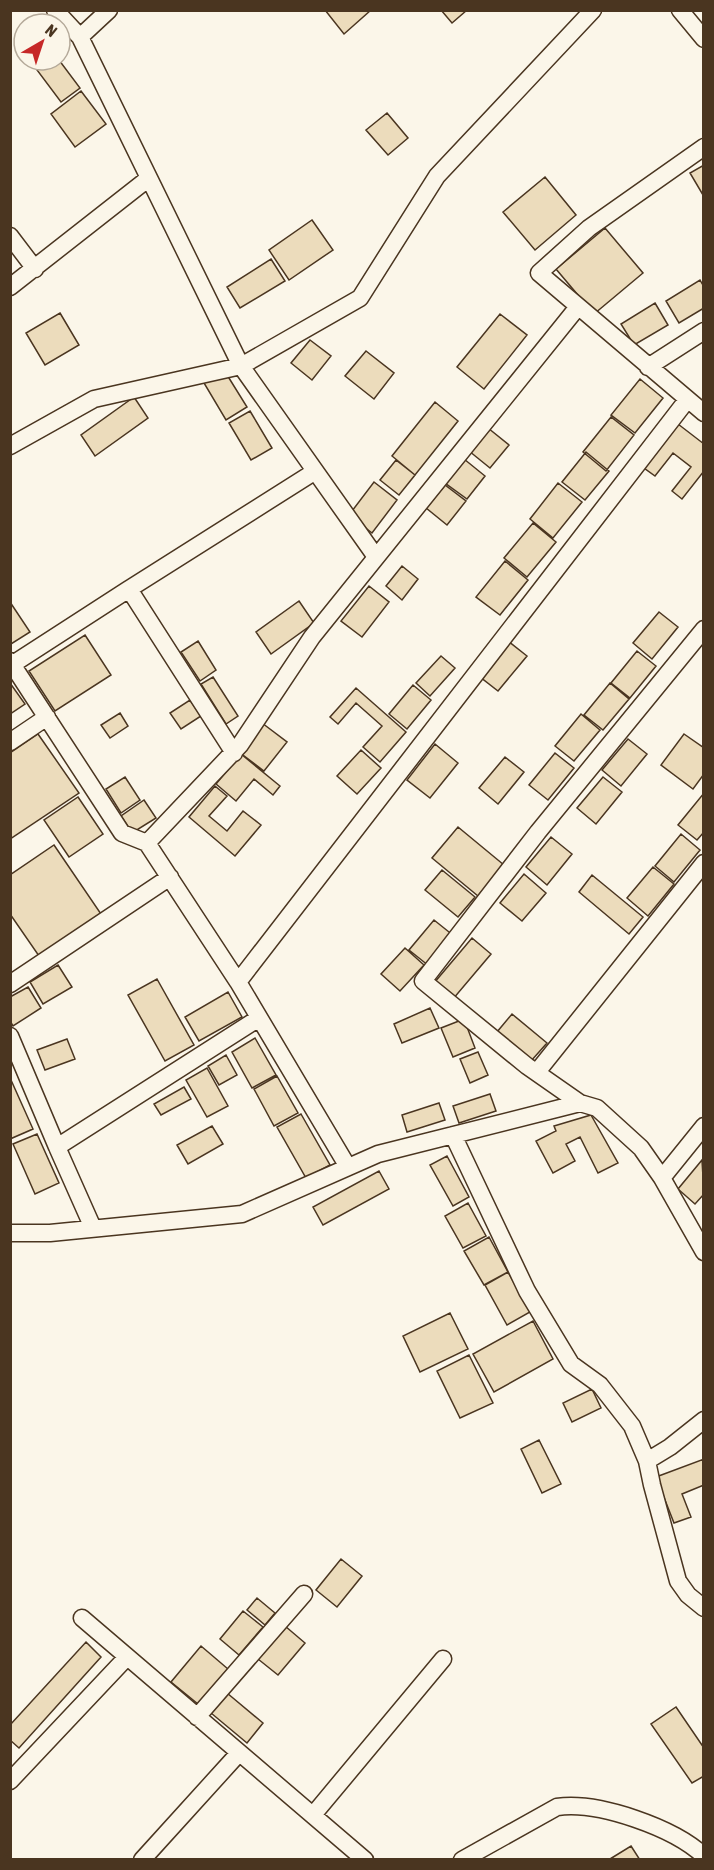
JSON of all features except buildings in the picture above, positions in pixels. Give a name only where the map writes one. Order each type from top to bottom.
[{"type":"street","points":[[55,10],[80,37],[241,366],[376,557]]},
{"type":"street","points":[[80,37],[109,10]]},
{"type":"street","points":[[10,446],[94,399],[241,366],[360,298],[437,176],[593,10]]},
{"type":"street","points":[[680,10],[704,39]]},
{"type":"street","points":[[704,147],[589,228],[538,273],[704,413]]},
{"type":"street","points":[[10,287],[149,178]]},
{"type":"street","points":[[10,236],[34,269]]},
{"type":"street","points":[[147,843],[234,753],[312,637],[577,308]]},
{"type":"street","points":[[648,367],[704,331]]},
{"type":"street","points":[[238,982],[687,400]]},
{"type":"street","points":[[314,472],[12,663],[122,833],[147,843],[170,877],[238,982],[348,1167]]},
{"type":"street","points":[[129,589],[234,753]]},
{"type":"street","points":[[704,629],[538,832],[423,981],[526,1066],[537,1071],[580,1102],[597,1108],[641,1148],[662,1178],[704,1252]]},
{"type":"street","points":[[10,742],[46,717]]},
{"type":"street","points":[[537,1071],[704,863]]},
{"type":"street","points":[[10,984],[170,877]]},
{"type":"street","points":[[57,1147],[259,1018]]},
{"type":"street","points":[[10,1036],[16,1063],[93,1228]]},
{"type":"street","points":[[10,1233],[50,1233],[242,1214],[378,1154],[580,1102]]},
{"type":"street","points":[[662,1178],[704,1126]]},
{"type":"street","points":[[453,1135],[532,1300],[571,1364],[600,1385],[632,1426],[647,1461],[678,1581],[688,1595],[704,1608]]},
{"type":"street","points":[[647,1461],[670,1447],[704,1420]]},
{"type":"street","points":[[197,1717],[304,1594]]},
{"type":"street","points":[[82,1618],[365,1860]]},
{"type":"street","points":[[10,1781],[127,1658]]},
{"type":"street","points":[[313,1815],[443,1659]]},
{"type":"street","points":[[142,1860],[239,1753]]},
{"type":"street","points":[[462,1860],[557,1807],[569,1805],[611,1810],[691,1845],[704,1856]]}]
